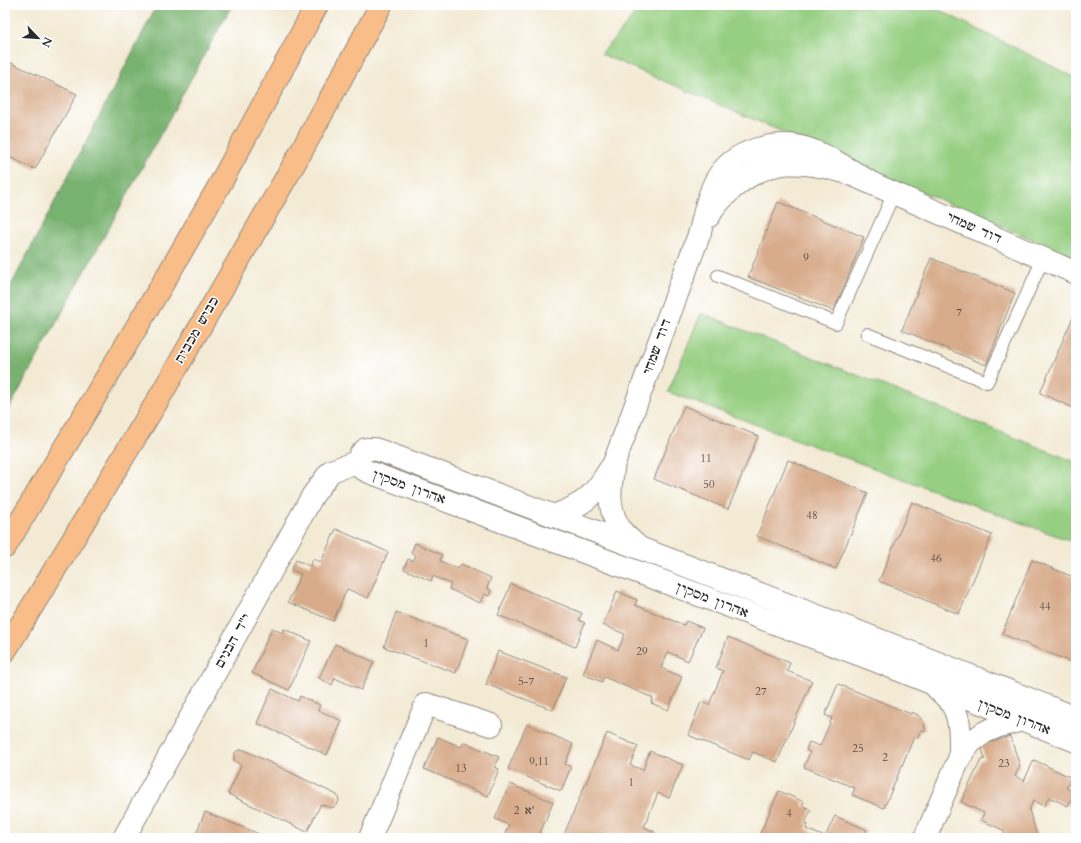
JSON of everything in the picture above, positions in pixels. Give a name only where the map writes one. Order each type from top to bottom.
[{"type":"highway","points":[[5,547],[166,278],[219,186],[317,5]]},
{"type":"highway","name":"כביש מכבית","points":[[5,651],[158,400],[301,152],[381,5]]},
{"type":"street","name":"דוד שמחי","points":[[639,548],[622,531],[614,517],[610,502],[609,489],[614,463],[700,232],[712,210],[725,195],[744,179],[762,169],[778,164],[795,163],[831,168],[848,173],[1076,273]]},
{"type":"street","name":"אהרון מסקין","points":[[1076,718],[956,670],[639,548],[375,449],[366,449],[360,455],[357,462],[360,468],[369,472],[874,660],[1076,741]]},
{"type":"street","name":"י\"ד הבנים","points":[[124,838],[313,495],[330,471],[357,462]]},
{"type":"street","name":"דוד שמחי","points":[[554,516],[571,510],[585,502],[599,488],[614,463]]},
{"type":"street","points":[[932,684],[949,700],[956,713],[960,730],[960,757]]},
{"type":"street","points":[[370,838],[426,704],[492,725]]},
{"type":"street","points":[[925,838],[960,757],[971,742],[985,732],[999,726],[1024,720]]},
{"type":"lane","points":[[718,276],[836,323],[894,193]]},
{"type":"lane","points":[[867,334],[987,382],[1043,258]]},
{"type":"green space","points":[[157,5],[232,5],[5,416],[5,297]]},
{"type":"green space","points":[[641,5],[929,5],[1076,78],[1076,258],[601,54]]},
{"type":"green space","points":[[701,313],[1076,462],[1076,543],[668,392]]},
{"type":"building","points":[[5,60],[77,94],[35,169],[5,155]]},
{"type":"building","points":[[778,202],[864,237],[834,311],[748,277]]},
{"type":"building","points":[[931,258],[1015,293],[986,365],[902,330]]},
{"type":"building","points":[[1073,317],[1076,318],[1076,409],[1040,393]]},
{"type":"building","points":[[684,406],[758,436],[728,509],[654,479]]},
{"type":"building","points":[[788,460],[868,493],[836,569],[757,536]]},
{"type":"building","points":[[912,502],[992,535],[959,614],[879,581]]},
{"type":"building","points":[[336,529],[388,552],[368,598],[347,589],[333,621],[288,602],[301,574],[291,570],[296,560],[310,566],[313,559],[321,562]]},
{"type":"building","points":[[415,543],[442,555],[440,561],[458,569],[461,564],[491,578],[487,588],[491,590],[489,596],[484,594],[480,603],[449,589],[451,584],[433,576],[431,581],[404,569],[408,559],[413,561],[416,555],[411,553]]},
{"type":"building","points":[[1032,560],[1076,578],[1076,664],[1002,634]]},
{"type":"building","points":[[511,584],[582,613],[579,620],[585,623],[575,647],[498,615]]},
{"type":"building","points":[[617,591],[637,600],[635,605],[684,625],[686,621],[703,628],[688,661],[668,652],[661,668],[682,677],[668,710],[651,703],[653,698],[604,677],[602,682],[583,674],[597,640],[618,650],[625,634],[603,625]]},
{"type":"building","points":[[396,612],[468,639],[456,673],[384,647]]},
{"type":"building","points":[[272,628],[282,633],[284,629],[311,641],[289,690],[252,673]]},
{"type":"building","points":[[728,637],[790,663],[787,671],[812,681],[777,762],[753,752],[749,760],[688,735],[701,702],[709,705],[723,671],[716,668]]},
{"type":"building","points":[[335,644],[374,662],[361,690],[335,678],[332,685],[319,678]]},
{"type":"building","points":[[498,651],[566,677],[553,710],[486,684]]},
{"type":"building","points":[[838,684],[911,714],[912,712],[918,715],[924,722],[925,730],[921,730],[917,738],[914,737],[884,808],[852,795],[855,788],[804,767],[810,752],[806,750],[809,742],[820,746],[832,718],[825,715]]},
{"type":"building","points":[[272,689],[298,701],[300,696],[320,705],[318,710],[342,721],[327,755],[257,723]]},
{"type":"building","points":[[527,724],[573,744],[565,764],[571,767],[561,791],[508,769]]},
{"type":"building","points":[[607,733],[638,746],[630,765],[643,770],[650,751],[683,765],[669,798],[658,793],[644,827],[655,832],[652,838],[614,838],[601,833],[599,838],[563,837]]},
{"type":"building","points":[[1010,736],[1020,766],[1015,776],[1024,781],[1034,760],[1072,778],[1066,788],[1074,792],[1068,806],[1049,797],[1044,806],[1033,801],[1029,810],[1038,838],[1006,838],[1003,830],[981,820],[984,813],[961,802],[981,760],[985,759],[981,746]]},
{"type":"building","points":[[438,737],[461,747],[464,742],[499,757],[494,767],[499,769],[488,796],[424,769]]},
{"type":"building","points":[[238,750],[244,750],[337,795],[339,800],[338,803],[331,808],[321,804],[307,832],[228,794],[241,766],[234,760],[234,754]]},
{"type":"building","points":[[510,784],[553,802],[538,838],[503,838],[509,825],[495,819]]},
{"type":"building","points":[[779,791],[804,802],[802,805],[811,810],[805,823],[808,824],[806,829],[825,837],[835,816],[867,830],[863,838],[758,838]]},
{"type":"building","points":[[205,812],[269,838],[194,838]]}]
